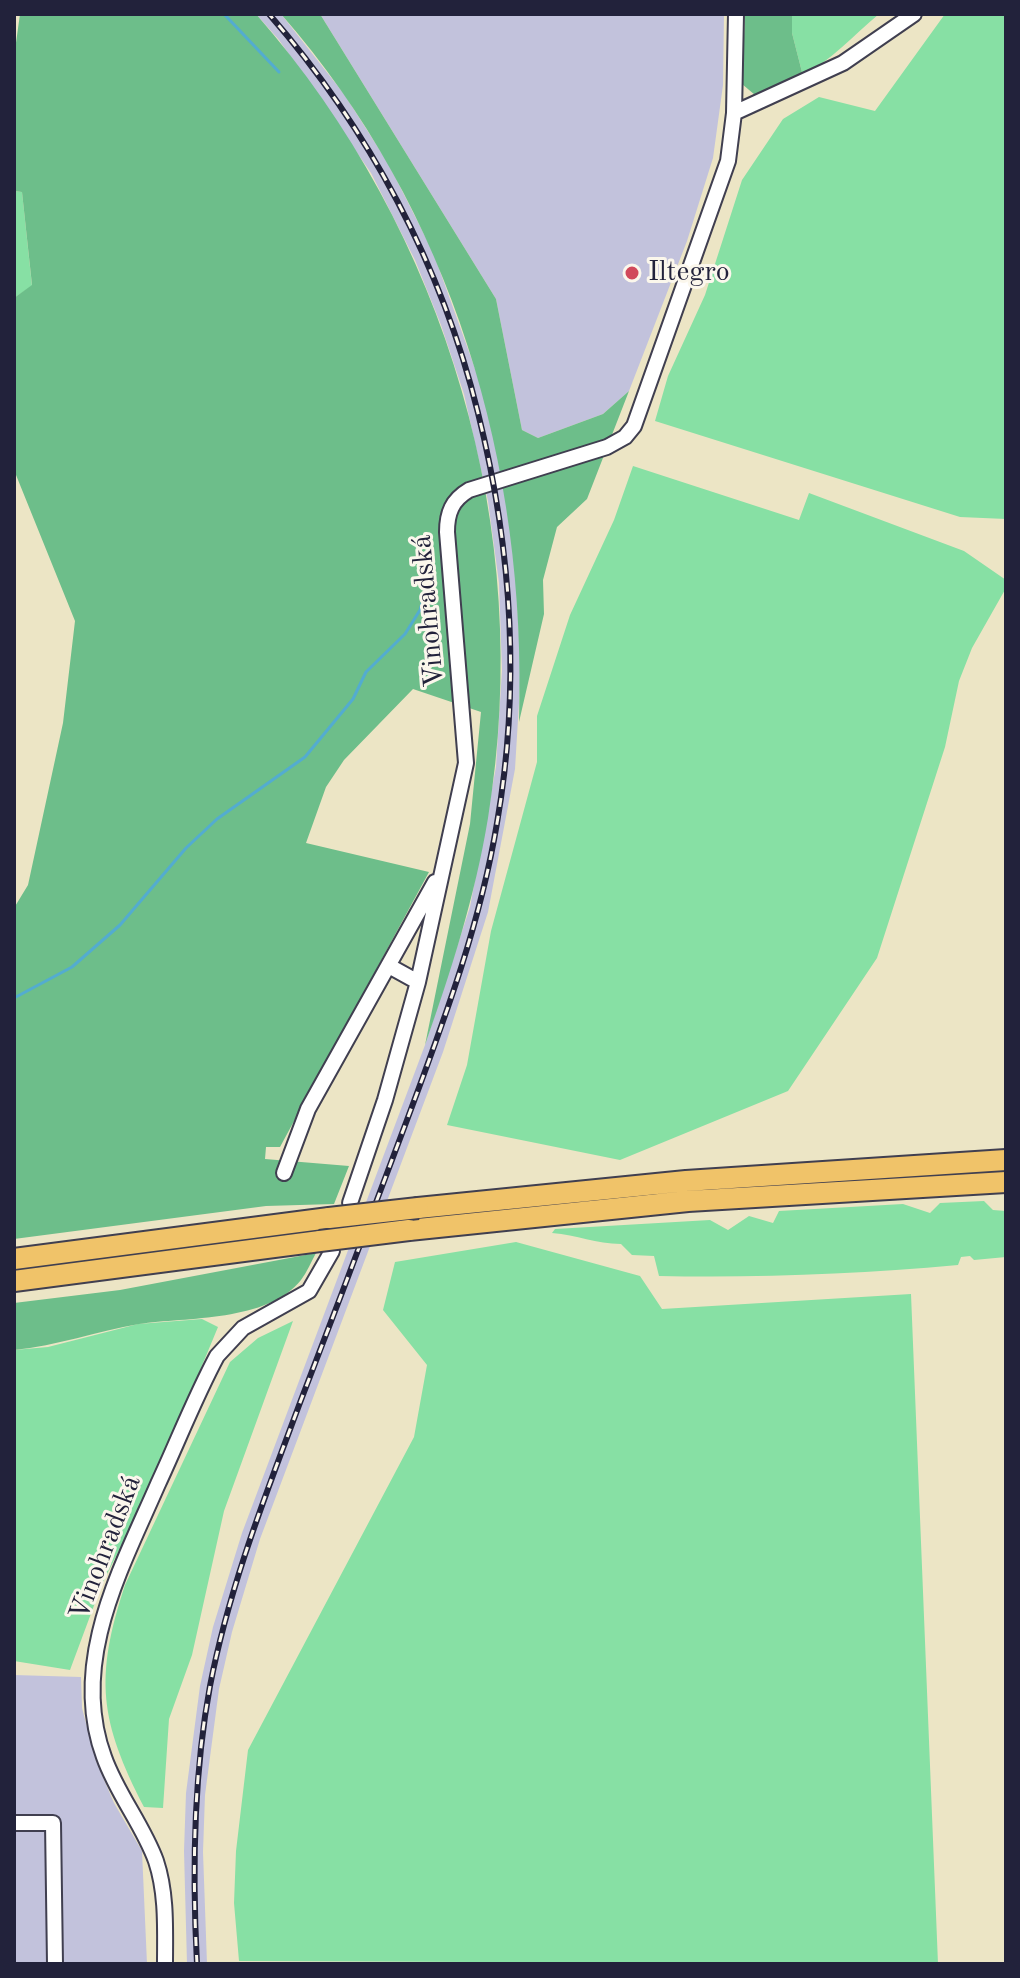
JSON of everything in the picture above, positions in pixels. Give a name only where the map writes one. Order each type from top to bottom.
[{"type":"highway","points":[[14,1259],[329,1218],[701,1179],[1006,1160]]},
{"type":"highway","points":[[14,1281],[326,1246],[409,1230],[688,1201],[1006,1182]]},
{"type":"street","name":"Vinohradská","points":[[350,1203],[385,1100],[418,982],[445,864],[466,751],[447,532],[451,507],[460,495],[480,484],[607,447],[631,431],[728,161],[734,113],[736,14]]},
{"type":"street","points":[[734,113],[843,63],[914,14]]},
{"type":"street","name":"Vinohradská","points":[[284,1173],[308,1109],[445,864]]},
{"type":"street","points":[[389,966],[418,982]]},
{"type":"street","name":"Vinohradská","points":[[165,1964],[164,1898],[155,1860],[112,1776],[97,1735],[93,1689],[98,1634],[115,1580],[217,1356],[243,1328],[309,1291],[326,1246]]},
{"type":"street","points":[[14,1823],[53,1823],[55,1964]]},
{"type":"shaded area","points":[[256,14],[281,14],[344,94],[388,163],[433,252],[482,388],[496,444],[514,546],[521,670],[515,769],[488,912],[443,1052],[260,1539],[232,1632],[219,1689],[205,1795],[203,1852],[207,1964],[187,1964],[186,1793],[200,1686],[213,1627],[242,1533],[425,1045],[470,907],[496,767],[502,670],[499,583],[488,501],[464,394],[441,325],[415,260],[371,173],[279,40]]},
{"type":"shaded area","points":[[320,14],[724,14],[723,85],[713,158],[687,241],[629,391],[603,414],[538,438],[522,430],[496,299]]},
{"type":"shaded area","points":[[14,1675],[81,1677],[82,1708],[96,1761],[114,1803],[142,1851],[147,1964],[14,1964]]},
{"type":"green space","points":[[20,14],[256,14],[323,99],[380,191],[426,289],[462,390],[486,495],[499,602],[500,710],[488,818],[461,933],[425,1045],[470,824],[481,712],[413,689],[344,760],[326,787],[306,843],[429,872],[280,1147],[266,1147],[265,1159],[349,1166],[334,1204],[266,1206],[14,1239],[14,908],[28,885],[63,723],[75,621],[14,470],[14,298],[32,285],[22,192],[14,191],[14,57]]},
{"type":"green space","points":[[281,14],[320,14],[496,299],[522,430],[538,438],[603,414],[629,391],[587,499],[557,527],[543,580],[544,614],[519,722],[518,626],[510,531],[493,437],[468,345],[434,256],[392,171],[341,90]]},
{"type":"green space","points":[[745,14],[792,14],[792,33],[803,76],[755,95],[742,84]]},
{"type":"green space","points":[[792,14],[879,14],[833,55],[803,76],[792,33]]},
{"type":"green space","points":[[945,14],[1006,14],[1006,519],[960,517],[655,421],[668,376],[705,295],[742,180],[783,119],[819,97],[875,111]]},
{"type":"green space","points":[[14,191],[22,192],[32,286],[14,298]]},
{"type":"green space","points":[[633,466],[799,520],[809,493],[964,551],[1006,580],[1006,588],[972,648],[959,681],[945,747],[877,958],[788,1091],[620,1160],[447,1125],[467,1065],[491,931],[537,762],[537,716],[570,615],[614,520]]},
{"type":"green space","points":[[984,1201],[993,1210],[1006,1211],[1006,1257],[974,1260],[970,1256],[961,1257],[958,1265],[921,1268],[772,1276],[659,1276],[654,1256],[632,1255],[621,1244],[552,1233],[555,1229],[710,1220],[728,1230],[749,1216],[773,1223],[779,1211],[903,1204],[930,1213],[940,1203]]},
{"type":"green space","points":[[516,1242],[640,1276],[662,1309],[911,1294],[938,1964],[239,1961],[234,1903],[236,1851],[248,1750],[414,1437],[427,1365],[383,1310],[395,1262]]},
{"type":"green space","points":[[316,1253],[301,1280],[286,1294],[248,1311],[139,1324],[14,1350],[14,1303],[120,1290]]},
{"type":"green space","points":[[202,1319],[218,1327],[154,1481],[102,1584],[70,1670],[14,1661],[14,1350],[48,1347],[138,1324]]},
{"type":"green space","points":[[293,1321],[224,1511],[192,1655],[169,1719],[163,1808],[144,1807],[118,1749],[106,1699],[109,1647],[125,1585],[230,1362],[258,1338]]},
{"type":"waterway","points":[[224,14],[279,72]]},
{"type":"waterway","points":[[14,998],[72,967],[120,925],[186,848],[217,819],[305,757],[353,699],[366,672],[405,634],[420,610],[430,576]]},
{"type":"railway","points":[[197,1964],[194,1859],[197,1790],[204,1721],[227,1613],[262,1506],[421,1084],[459,974],[490,861],[509,720],[509,617],[499,515],[490,464],[463,358],[422,252],[370,152],[339,104],[269,14]]},
{"type":"place","name":"Iltegro","points":[[632,273]]}]
